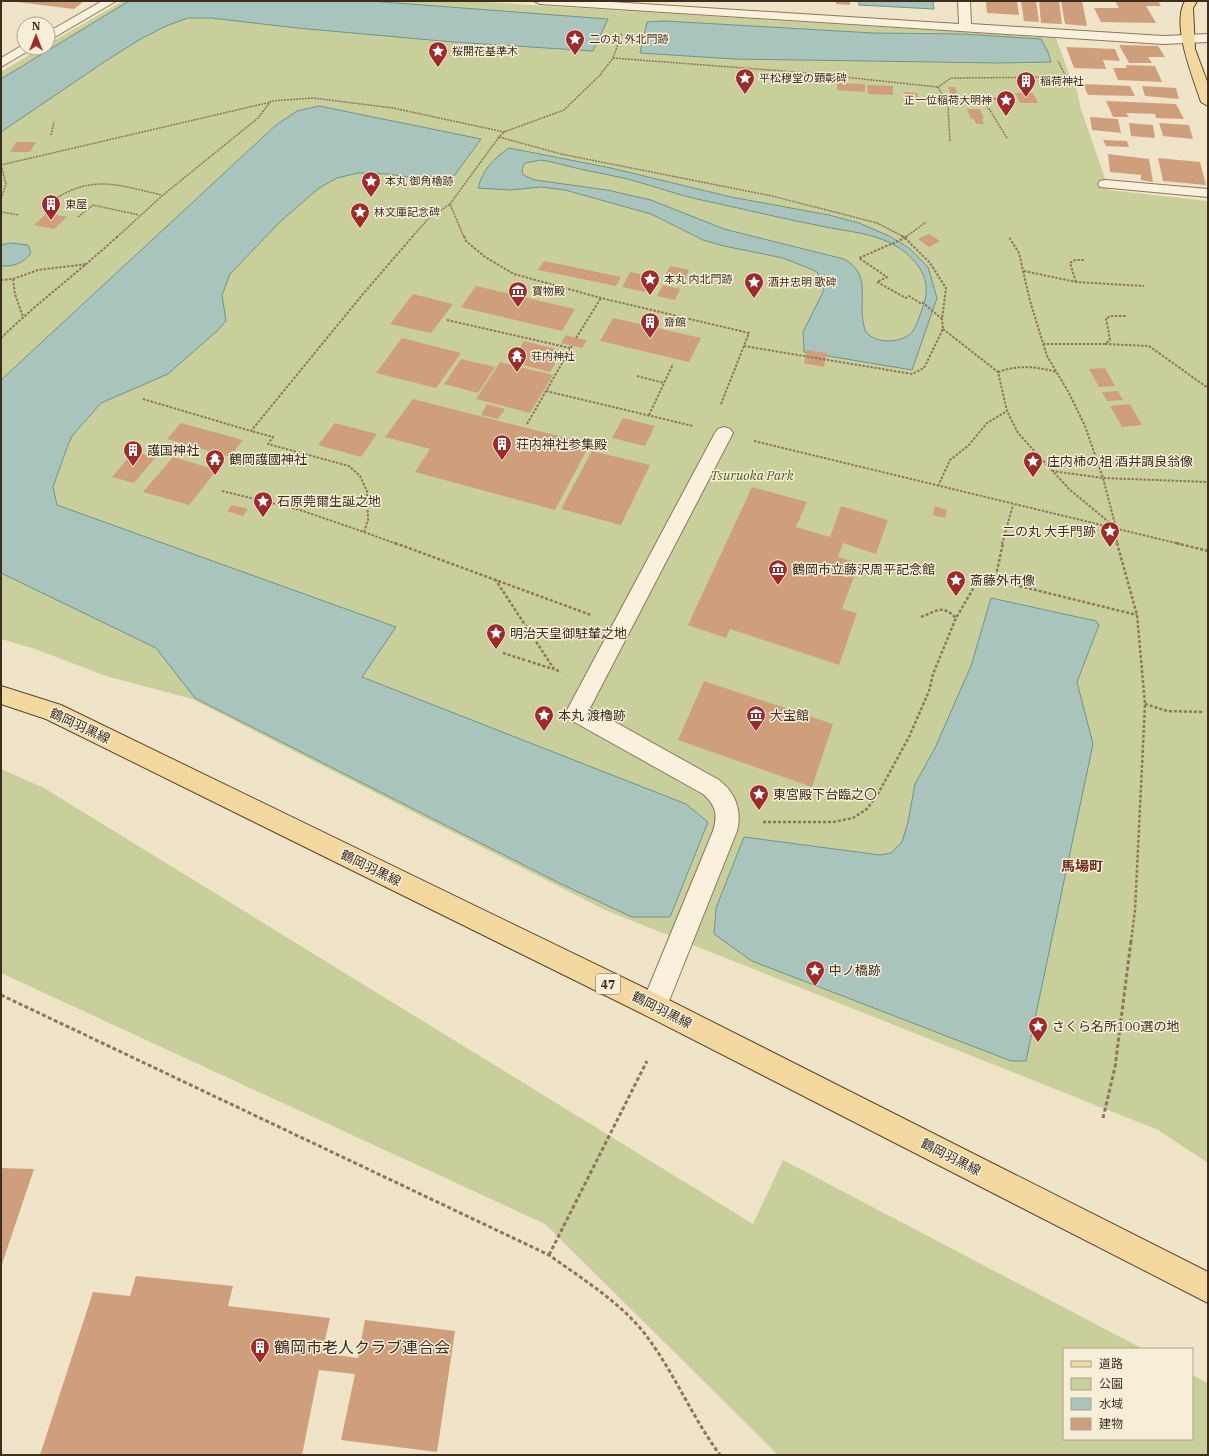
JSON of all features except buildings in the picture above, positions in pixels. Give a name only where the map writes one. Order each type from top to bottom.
[{"type":"main road","points":[[1191,1],[1187,8],[1189,49],[1208,102]]},
{"type":"main road","name":"鶴岡羽黒線","points":[[1,695],[53,712],[654,1006],[1208,1288]]},
{"type":"street","points":[[56,32],[110,1]]},
{"type":"street","points":[[540,1],[1043,31],[1163,40],[1208,38]]},
{"type":"street","points":[[964,1],[965,27]]},
{"type":"street","points":[[6,48],[16,49]]},
{"type":"street","points":[[1,63],[16,54]]},
{"type":"street","points":[[1105,184],[1208,193]]},
{"type":"street","points":[[654,1006],[728,822],[727,804],[721,793],[577,712],[724,433]]},
{"type":"path","points":[[613,58],[796,72],[938,87],[951,78],[1066,77],[1043,31]]},
{"type":"path","points":[[251,431],[363,294],[428,219],[450,204],[499,137],[504,132],[564,110],[600,75],[613,58],[622,33]]},
{"type":"path","points":[[938,87],[947,98],[950,112],[950,142]]},
{"type":"path","points":[[1,199],[6,184],[1,165],[271,102],[313,98],[393,108],[504,132]]},
{"type":"path","points":[[1007,138],[983,99],[1014,98]]},
{"type":"path","points":[[1,338],[23,316],[88,264],[162,195],[258,118],[271,102]]},
{"type":"path","points":[[51,135],[54,122]]},
{"type":"path","points":[[499,137],[561,154],[772,196],[877,224],[905,238],[930,263],[946,288],[942,319],[943,329],[924,368],[912,374],[744,346]]},
{"type":"path","points":[[45,206],[58,194],[70,188],[94,182],[162,195]]},
{"type":"path","points":[[450,204],[466,241],[485,257],[514,274],[601,298],[749,333],[718,409]]},
{"type":"path","points":[[78,217],[93,205],[139,215]]},
{"type":"path","points":[[1,212],[19,215]]},
{"type":"path","points":[[926,222],[905,238],[859,258],[887,277],[877,282],[891,291],[894,290],[906,298],[909,296],[920,303],[922,302],[942,319]]},
{"type":"path","points":[[1009,237],[1019,253],[1030,301],[1047,356],[1069,393],[1085,426],[1103,478],[1116,528],[1117,543],[1137,615],[1145,704],[1135,910],[1115,1067],[1103,1118]]},
{"type":"path","points":[[1076,282],[1070,263],[1075,260],[1084,260]]},
{"type":"path","points":[[1,280],[14,279],[38,270],[88,264]]},
{"type":"path","points":[[1024,271],[1076,282],[1144,286]]},
{"type":"path","points":[[14,279],[15,294],[23,316]]},
{"type":"path","points":[[576,338],[601,298]]},
{"type":"path","points":[[1105,344],[1110,340],[1106,318],[1112,316],[1127,316]]},
{"type":"path","points":[[447,320],[571,347],[527,424]]},
{"type":"path","points":[[943,329],[998,372],[1007,411],[1018,433],[1069,489],[1116,528]]},
{"type":"path","points":[[1043,344],[1149,346],[1208,388]]},
{"type":"path","points":[[649,415],[673,364]]},
{"type":"path","points":[[998,372],[1009,367],[1039,366],[1056,372]]},
{"type":"path","points":[[637,376],[664,383]]},
{"type":"path","points":[[546,391],[695,426]]},
{"type":"path","points":[[143,399],[273,437],[268,444],[349,466],[360,476],[367,491],[368,520],[364,532]]},
{"type":"path","points":[[938,486],[943,472],[950,460],[968,446],[987,423],[1007,411]]},
{"type":"path","points":[[764,443],[1013,505],[1116,528],[1208,551]]},
{"type":"path","points":[[1051,471],[1103,478],[1208,482]]},
{"type":"path","points":[[222,491],[300,510],[495,579],[621,626]]},
{"type":"path","points":[[995,580],[1005,531],[1013,505]]},
{"type":"path","points":[[728,822],[833,822],[853,818],[867,809],[879,792],[909,737],[929,691],[933,674],[956,618],[980,578],[995,580],[1137,615]]},
{"type":"path","points":[[495,579],[554,669]]},
{"type":"path","points":[[921,617],[941,608],[948,610],[956,618]]},
{"type":"path","points":[[503,653],[554,669],[591,683]]},
{"type":"path","points":[[1145,704],[1168,711],[1204,712]]},
{"type":"path","points":[[1,996],[550,1255],[616,1306],[643,1332],[664,1362],[704,1434],[720,1455]]},
{"type":"path","points":[[550,1255],[648,1061]]},
{"type":"green space","name":"Tsuruoka Park","points":[[123,1],[470,1],[1056,38],[1073,85],[1076,87],[1081,109],[1109,190],[1208,201],[1208,1163],[1158,1130],[605,910],[192,699],[106,676],[35,649],[1,639],[1,72],[28,56],[56,56],[56,39]]},
{"type":"green space","points":[[1,769],[44,788],[753,1224],[783,1160],[1141,1348],[1063,1348],[1063,1440],[1193,1440],[1193,1376],[1208,1383],[1208,1455],[778,1455],[545,1224],[1,973]]},
{"type":"water","points":[[129,1],[370,1],[608,19],[593,51],[453,42],[297,28],[211,18],[188,18],[166,26],[139,40],[1,132],[1,79],[39,56],[56,56],[56,45]]},
{"type":"water","points":[[859,1],[933,1],[934,9],[859,5]]},
{"type":"water","points":[[665,21],[873,33],[962,34],[1041,39],[1048,52],[1051,62],[999,63],[734,59],[640,53],[647,22]]},
{"type":"water","points":[[319,106],[481,139],[449,183],[388,174],[358,173],[337,178],[319,188],[280,222],[230,274],[222,295],[226,321],[218,330],[168,374],[101,403],[72,436],[53,487],[57,505],[396,627],[362,677],[686,804],[708,822],[670,917],[632,917],[559,883],[195,698],[156,648],[1,573],[1,380],[276,125],[297,111]]},
{"type":"water","points":[[509,148],[611,168],[731,197],[829,215],[859,223],[889,236],[909,248],[928,267],[937,298],[912,370],[804,352],[803,332],[824,290],[817,272],[813,270],[783,258],[724,246],[703,240],[651,214],[565,190],[541,187],[510,190],[478,188],[480,181],[489,165]],"holes":[[[541,160],[628,179],[697,199],[879,238],[903,251],[920,268],[926,283],[926,292],[925,300],[916,325],[909,335],[890,341],[876,339],[866,332],[862,312],[861,279],[858,272],[844,259],[724,229],[651,200],[607,190],[535,180],[523,175],[522,169],[525,163]]]},
{"type":"water","points":[[10,243],[28,245],[31,252],[26,259],[18,264],[1,266],[1,245]]},
{"type":"water","points":[[991,598],[1096,621],[1099,625],[1077,682],[1093,744],[1026,1061],[1011,1061],[752,961],[714,934],[716,908],[744,837],[880,855],[891,853],[902,842],[908,822],[915,784],[935,748],[971,666]]},
{"type":"place","name":"二の丸 外北門跡","points":[[575,56]]},
{"type":"place","name":"桜開花基準木","points":[[438,68]]},
{"type":"place","name":"平松穆堂の顕彰碑","points":[[745,95]]},
{"type":"place","name":"稲荷神社","points":[[1026,98]]},
{"type":"place","name":"正一位稲荷大明神","points":[[1006,117]]},
{"type":"place","name":"本丸 御角櫓跡","points":[[371,198]]},
{"type":"place","name":"東屋","points":[[51,221]]},
{"type":"place","name":"林文庫記念碑","points":[[360,229]]},
{"type":"place","name":"本丸 内北門跡","points":[[650,296]]},
{"type":"place","name":"酒井忠明 歌碑","points":[[754,299]]},
{"type":"place","name":"寶物殿","points":[[518,308]]},
{"type":"place","name":"齋館","points":[[650,339]]},
{"type":"place","name":"荘内神社","points":[[517,373]]},
{"type":"place","name":"荘内神社参集殿","points":[[502,461]]},
{"type":"place","name":"護国神社","points":[[133,467]]},
{"type":"place","name":"鶴岡護國神社","points":[[215,476]]},
{"type":"place","name":"庄内柿の祖 酒井調良翁像","points":[[1033,478]]},
{"type":"place","name":"石原莞爾生誕之地","points":[[263,518]]},
{"type":"place","name":"二の丸 大手門跡","points":[[1110,548]]},
{"type":"place","name":"鶴岡市立藤沢周平記念館","points":[[778,586]]},
{"type":"place","name":"斎藤外市像","points":[[956,597]]},
{"type":"place","name":"明治天皇御駐輦之地","points":[[496,650]]},
{"type":"place","name":"本丸 渡櫓跡","points":[[544,732]]},
{"type":"place","name":"大宝館","points":[[756,732]]},
{"type":"place","name":"東宮殿下台臨之〇","points":[[759,811]]},
{"type":"place","name":"中ノ橋跡","points":[[815,987]]},
{"type":"place","name":"さくら名所100選の地","points":[[1038,1043]]},
{"type":"place","name":"鶴岡市老人クラブ連合会","points":[[260,1364]]},
{"type":"district","name":"馬場町","points":[[1082,866]]}]
